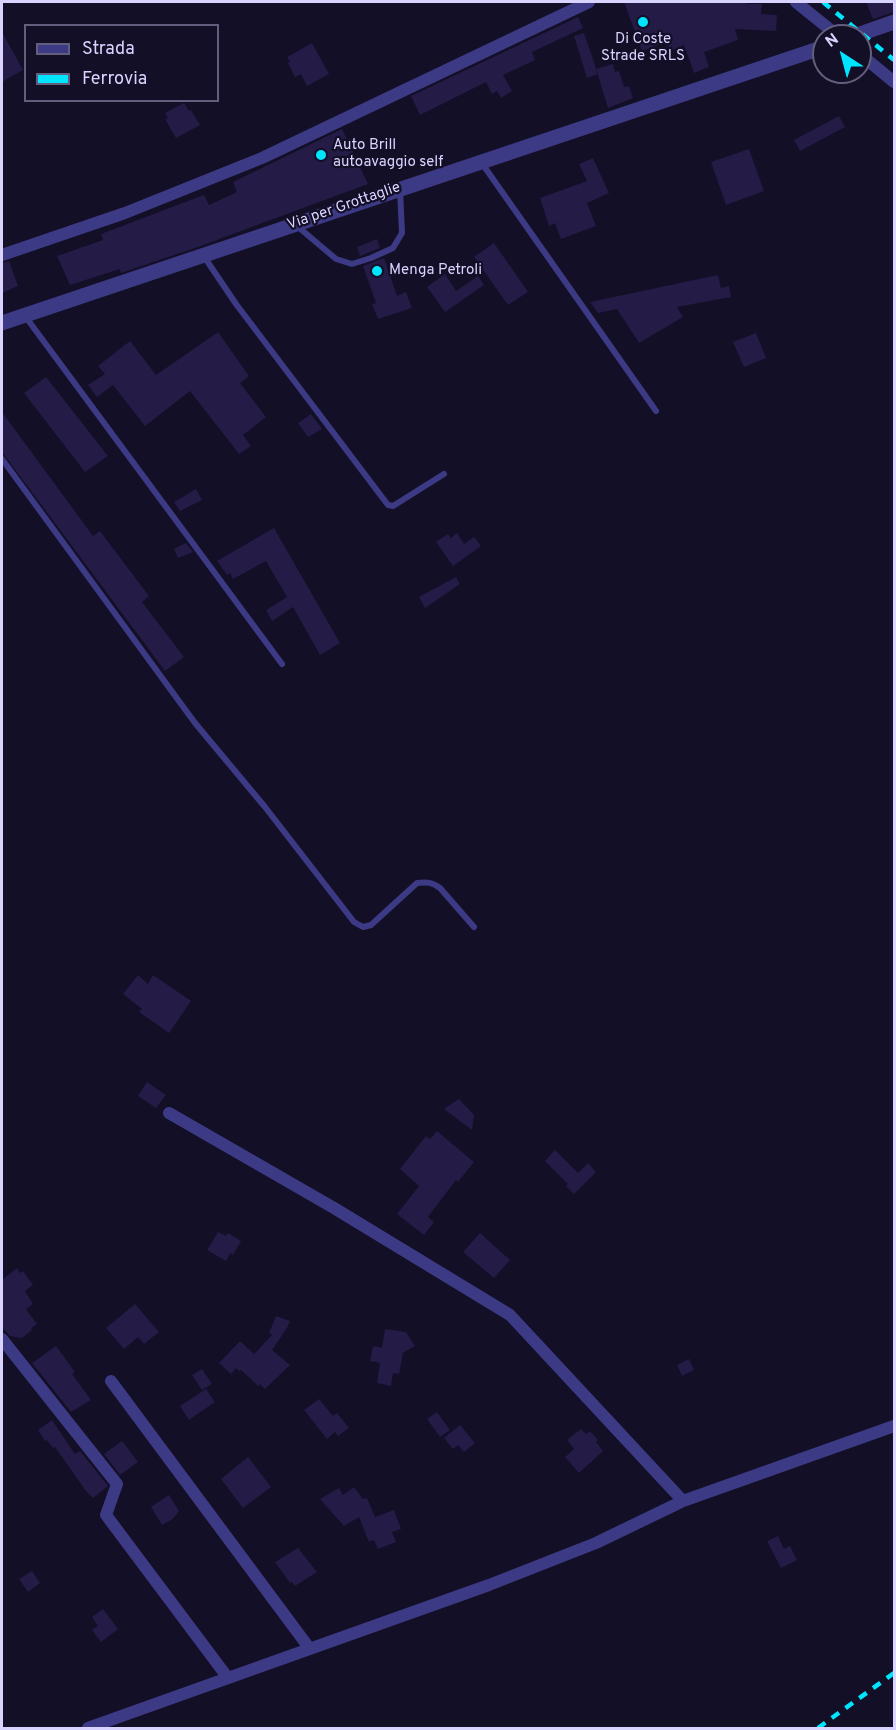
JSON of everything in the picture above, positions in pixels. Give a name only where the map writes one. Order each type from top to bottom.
[{"type":"street","points":[[2,255],[125,213],[262,158],[590,2]]},
{"type":"street","points":[[796,2],[823,24]]},
{"type":"street","points":[[872,30],[894,22]]},
{"type":"street","name":"Via per Grottaglie","points":[[2,323],[812,51]]},
{"type":"street","points":[[872,64],[894,82]]},
{"type":"street","points":[[169,1113],[334,1208],[510,1315],[683,1501]]},
{"type":"street","points":[[2,1339],[117,1484],[106,1515],[228,1678]]},
{"type":"street","points":[[111,1381],[310,1649]]},
{"type":"street","points":[[88,1728],[489,1585],[596,1543],[683,1501],[894,1426]]},
{"type":"lane","points":[[481,161],[656,411]]},
{"type":"lane","points":[[294,224],[336,259],[352,264],[371,258],[393,248],[402,233],[400,188]]},
{"type":"lane","points":[[203,255],[236,304],[388,505],[393,506],[444,474]]},
{"type":"lane","points":[[25,315],[282,664]]},
{"type":"lane","points":[[2,459],[195,723],[265,807],[354,922],[363,927],[371,925],[417,883],[427,882],[440,888],[474,927]]},
{"type":"building","points":[[624,2],[762,4],[761,14],[777,15],[776,31],[735,29],[738,40],[704,52],[709,67],[694,73],[684,45],[671,51],[666,42],[642,51]]},
{"type":"building","points":[[866,2],[894,2],[894,12],[873,19]]},
{"type":"building","points":[[578,17],[583,28],[532,52],[535,60],[503,75],[512,91],[501,98],[497,91],[492,94],[486,82],[420,115],[411,96]]},
{"type":"building","points":[[2,32],[23,70],[2,82]]},
{"type":"building","points":[[584,33],[598,74],[587,78],[574,36]]},
{"type":"building","points":[[312,43],[329,74],[307,86],[301,74],[295,77],[287,57]]},
{"type":"building","points":[[613,64],[615,72],[619,71],[624,87],[629,86],[633,98],[608,108],[596,69]]},
{"type":"building","points":[[184,103],[200,125],[176,138],[165,119],[168,118],[165,113]]},
{"type":"building","points":[[839,116],[845,127],[800,151],[794,140]]},
{"type":"building","points":[[342,129],[368,184],[195,248],[121,273],[120,269],[70,285],[57,256],[103,240],[101,234],[204,195],[209,205],[237,192],[233,182]]},
{"type":"building","points":[[749,149],[764,191],[726,205],[711,162]]},
{"type":"building","points":[[593,158],[609,193],[587,203],[596,226],[561,239],[555,223],[549,226],[540,198],[587,181],[579,164]]},
{"type":"building","points":[[377,239],[380,248],[360,256],[357,247]]},
{"type":"building","points":[[494,243],[528,292],[508,305],[474,257]]},
{"type":"building","points":[[384,258],[397,296],[406,292],[412,308],[378,319],[372,304],[376,303],[363,266]]},
{"type":"building","points":[[9,261],[18,286],[2,293],[2,263]]},
{"type":"building","points":[[445,274],[456,291],[478,276],[484,285],[445,312],[427,287]]},
{"type":"building","points":[[718,275],[721,288],[729,286],[731,297],[677,307],[683,317],[639,343],[617,309],[598,313],[590,302]]},
{"type":"building","points":[[218,332],[249,376],[240,383],[266,417],[243,435],[251,446],[239,454],[190,391],[145,426],[113,385],[97,397],[88,385],[105,374],[98,366],[130,341],[156,375]]},
{"type":"building","points":[[756,333],[766,358],[744,367],[733,342]]},
{"type":"building","points":[[46,377],[108,456],[85,472],[24,393]]},
{"type":"building","points":[[2,412],[93,536],[100,531],[149,596],[142,602],[184,657],[165,671],[2,452]]},
{"type":"building","points":[[311,414],[322,429],[308,437],[298,423]]},
{"type":"building","points":[[196,489],[202,500],[180,511],[174,502]]},
{"type":"building","points":[[274,528],[340,643],[320,655],[293,607],[272,621],[266,610],[287,597],[266,561],[233,579],[230,573],[227,575],[217,561]]},
{"type":"building","points":[[457,533],[464,544],[474,537],[481,546],[453,566],[436,542],[448,534],[451,538]]},
{"type":"building","points":[[186,543],[193,552],[178,558],[174,549]]},
{"type":"building","points":[[456,577],[460,584],[425,608],[419,597]]},
{"type":"building","points":[[138,975],[148,984],[153,975],[191,1001],[169,1033],[139,1012],[142,1009],[123,994]]},
{"type":"building","points":[[147,1082],[166,1095],[156,1108],[138,1096]]},
{"type":"building","points":[[459,1099],[474,1115],[472,1130],[444,1109]]},
{"type":"building","points":[[437,1131],[474,1162],[458,1182],[456,1180],[428,1217],[434,1222],[424,1235],[397,1214],[419,1186],[400,1169],[426,1136],[430,1139]]},
{"type":"building","points":[[555,1150],[578,1173],[588,1163],[596,1172],[574,1194],[566,1186],[568,1184],[545,1161]]},
{"type":"building","points":[[218,1232],[226,1236],[228,1233],[241,1241],[233,1255],[230,1253],[226,1261],[207,1250]]},
{"type":"building","points":[[480,1233],[510,1260],[494,1278],[463,1252]]},
{"type":"building","points":[[17,1268],[20,1273],[23,1271],[33,1285],[25,1291],[33,1304],[26,1309],[37,1324],[22,1338],[10,1336],[2,1327],[2,1280]]},
{"type":"building","points":[[135,1304],[159,1332],[144,1344],[138,1337],[124,1349],[106,1328]]},
{"type":"building","points":[[276,1316],[290,1321],[272,1350],[290,1365],[265,1389],[260,1384],[258,1386],[241,1370],[236,1368],[231,1374],[219,1363],[240,1341],[254,1354],[272,1335],[269,1333]]},
{"type":"building","points":[[385,1329],[406,1332],[415,1346],[403,1353],[399,1374],[393,1373],[391,1386],[377,1383],[380,1363],[370,1361],[373,1346],[382,1348]]},
{"type":"building","points":[[56,1346],[75,1372],[72,1374],[91,1400],[71,1412],[32,1363]]},
{"type":"building","points":[[689,1359],[694,1370],[682,1376],[677,1365]]},
{"type":"building","points":[[202,1369],[212,1384],[202,1390],[192,1375]]},
{"type":"building","points":[[206,1389],[215,1402],[189,1420],[180,1406]]},
{"type":"building","points":[[319,1399],[333,1416],[337,1413],[349,1428],[338,1436],[335,1432],[327,1439],[304,1410]]},
{"type":"building","points":[[437,1412],[450,1430],[440,1437],[427,1419]]},
{"type":"building","points":[[52,1420],[75,1454],[80,1451],[108,1486],[93,1498],[55,1447],[53,1448],[47,1440],[45,1441],[38,1430]]},
{"type":"building","points":[[460,1425],[475,1443],[464,1452],[458,1445],[453,1449],[444,1438]]},
{"type":"building","points":[[581,1429],[586,1434],[590,1431],[598,1440],[596,1442],[603,1451],[579,1473],[565,1457],[574,1449],[567,1440]]},
{"type":"building","points":[[122,1441],[138,1462],[120,1475],[104,1454]]},
{"type":"building","points":[[248,1457],[271,1487],[243,1508],[221,1479]]},
{"type":"building","points":[[354,1487],[363,1499],[367,1498],[375,1517],[394,1510],[401,1529],[392,1532],[396,1542],[378,1549],[374,1540],[369,1542],[359,1517],[344,1526],[320,1499],[339,1488],[343,1495]]},
{"type":"building","points":[[169,1495],[179,1511],[173,1519],[162,1525],[151,1507]]},
{"type":"building","points":[[778,1536],[784,1549],[790,1546],[797,1560],[781,1568],[767,1541]]},
{"type":"building","points":[[298,1548],[317,1572],[295,1586],[292,1582],[290,1583],[275,1562]]},
{"type":"building","points":[[32,1571],[40,1583],[28,1592],[19,1579]]},
{"type":"building","points":[[103,1609],[118,1629],[101,1642],[92,1630],[98,1626],[92,1617]]},
{"type":"railway","points":[[823,2],[894,60]]},
{"type":"railway","points":[[818,1728],[894,1673]]},
{"type":"place","name":"Di Coste Strade SRLS","points":[[643,22]]},
{"type":"place","name":"Auto Brill autoavaggio self","points":[[321,155]]},
{"type":"place","name":"Menga Petroli","points":[[377,271]]}]
